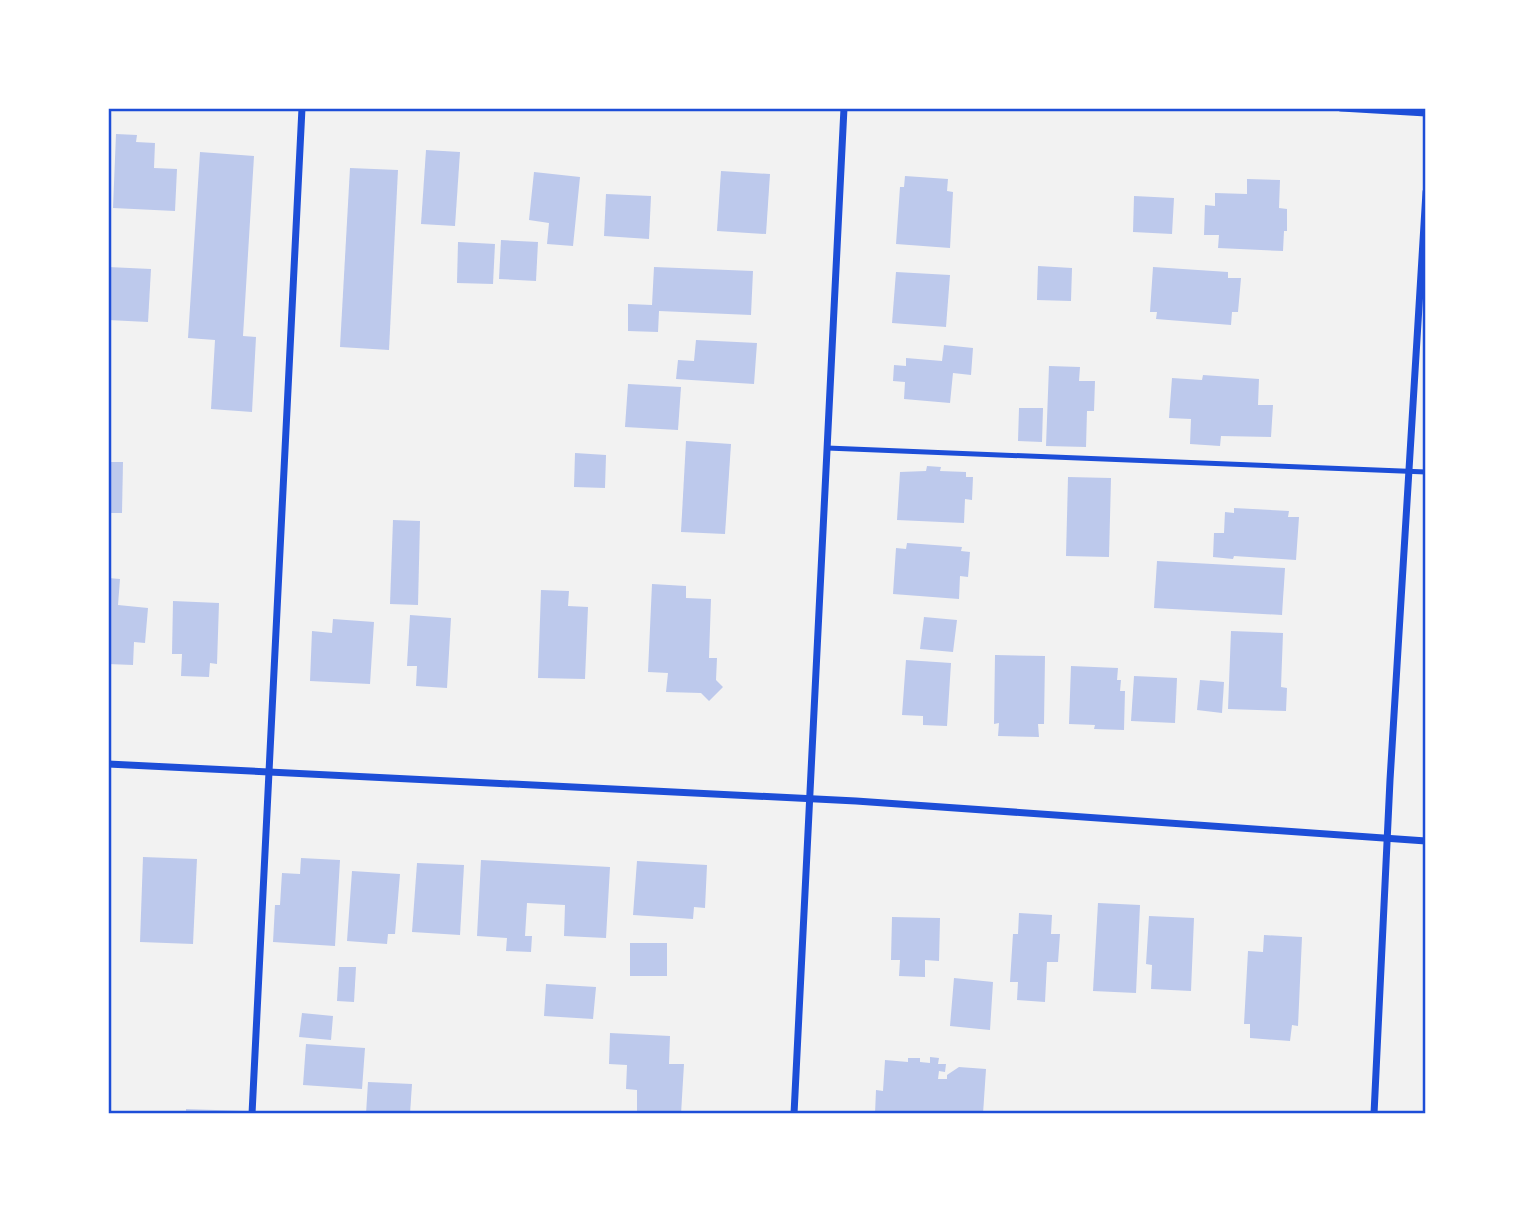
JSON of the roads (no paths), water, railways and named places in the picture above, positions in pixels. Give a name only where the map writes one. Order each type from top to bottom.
[{"type":"street","points":[[252,1114],[302,108]]},
{"type":"street","points":[[794,1114],[844,108]]},
{"type":"street","points":[[1340,108],[1426,113]]},
{"type":"street","points":[[1374,1114],[1387,839],[1426,192]]},
{"type":"street","points":[[108,764],[809,799],[1426,841]]},
{"type":"lane","points":[[827,447],[1426,472]]}]
